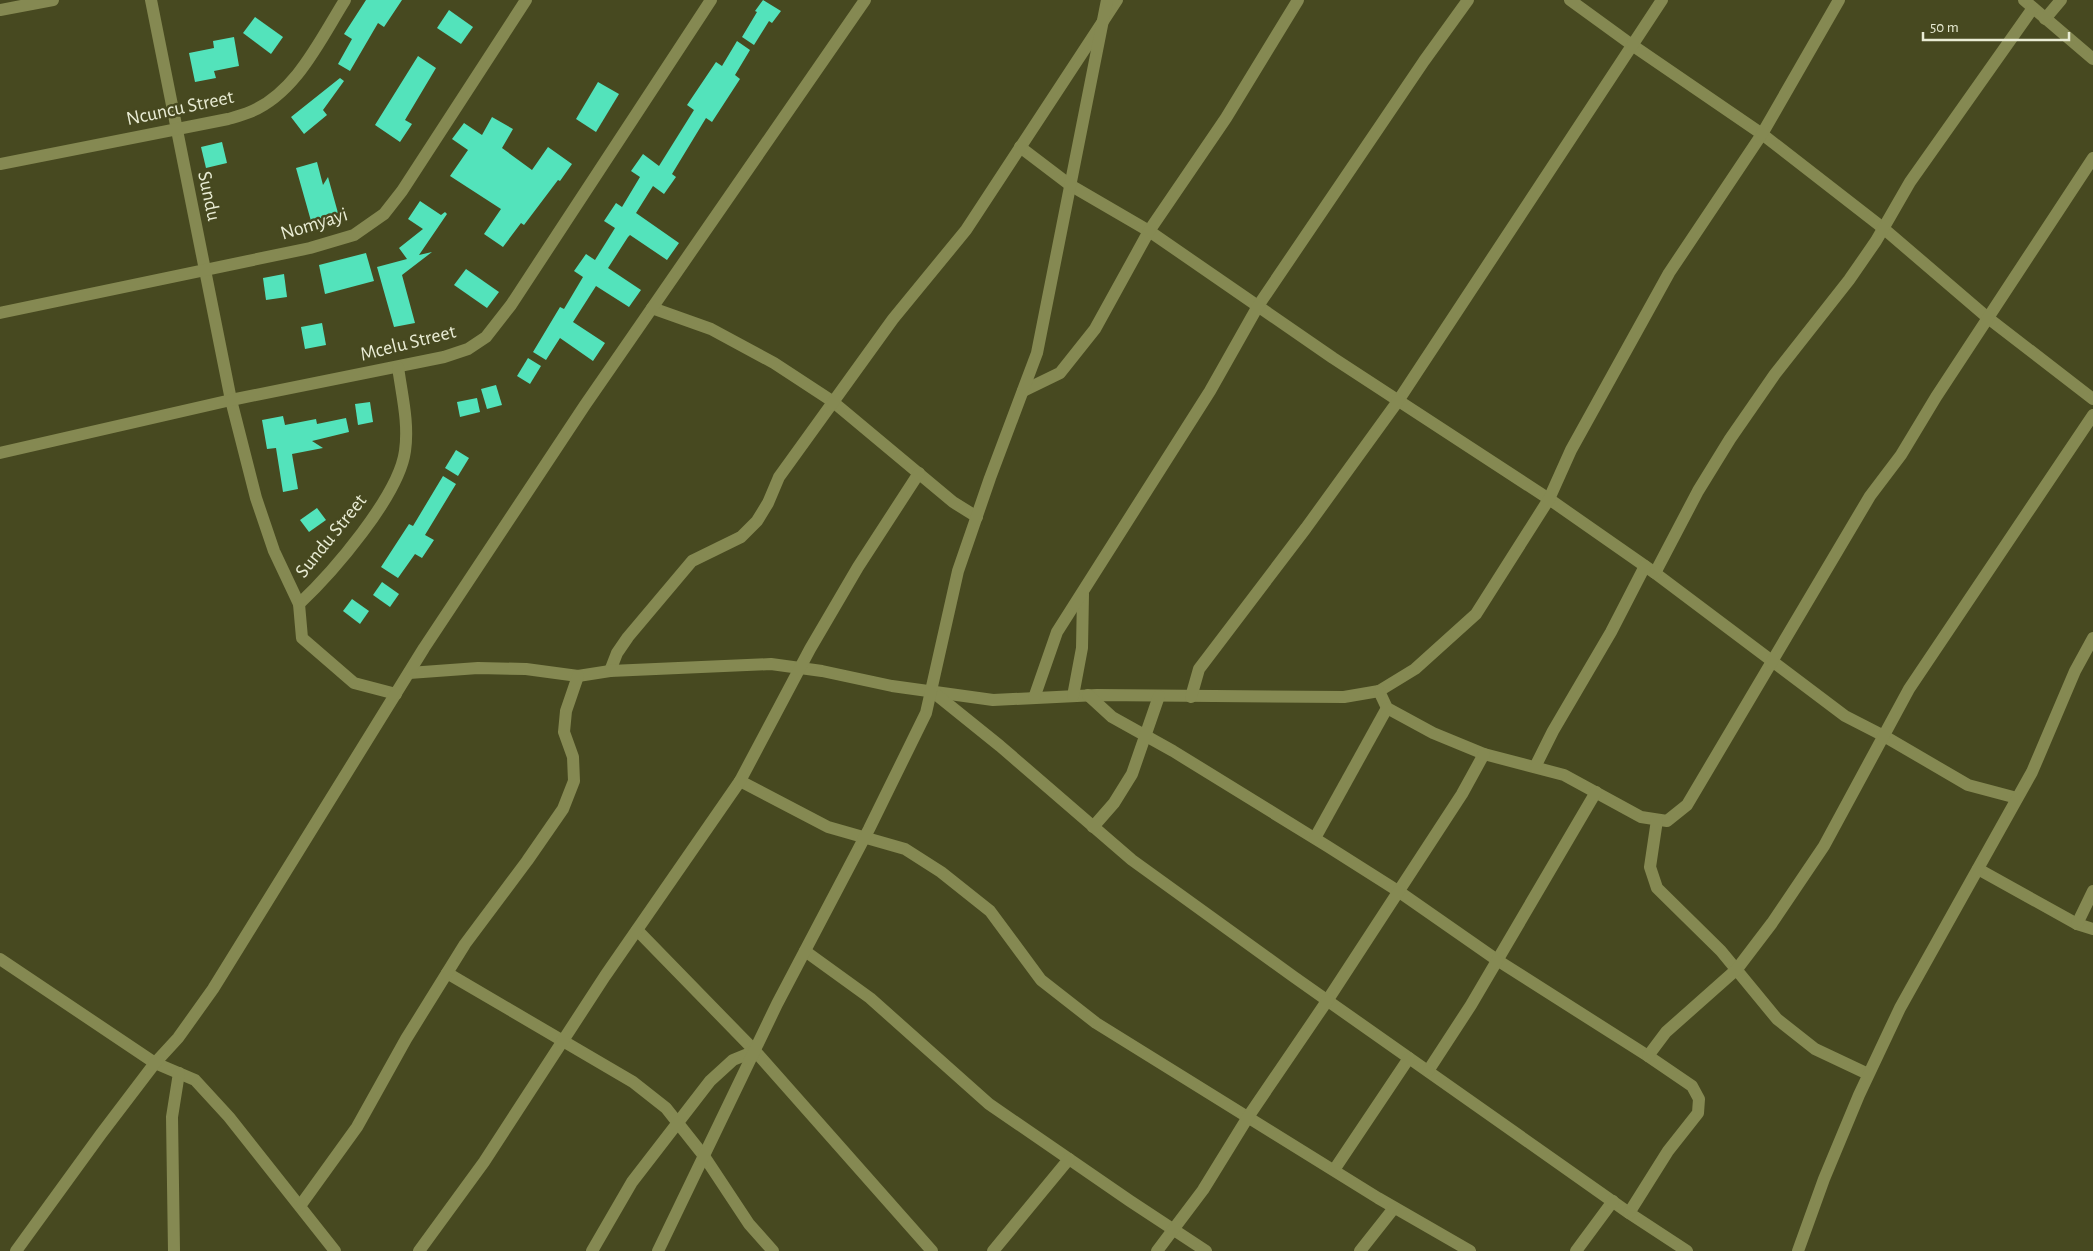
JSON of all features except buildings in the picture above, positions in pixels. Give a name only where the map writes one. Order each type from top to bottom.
[{"type":"street","points":[[0,10],[53,0]]},
{"type":"street","name":"Sundu","points":[[151,0],[231,400]]},
{"type":"street","name":"Ncuncu Street","points":[[0,164],[228,119],[250,112],[283,90],[296,75],[345,0]]},
{"type":"street","name":"Nomyayi","points":[[0,313],[310,248],[354,235],[384,214],[428,152],[526,0]]},
{"type":"street","name":"Mcelu Street","points":[[0,453],[231,400],[398,368],[468,349],[486,337],[516,296],[711,0]]},
{"type":"street","points":[[16,1251],[155,1063],[178,1038],[213,989],[408,674],[574,421],[865,0]]},
{"type":"street","points":[[658,1251],[755,1052],[926,713],[958,572],[1037,353],[1107,0]]},
{"type":"street","points":[[610,672],[617,652],[628,637],[692,561],[741,537],[757,521],[768,503],[779,477],[817,427],[832,401],[893,319],[966,230],[1117,0]]},
{"type":"street","points":[[1023,391],[1060,373],[1095,329],[1149,231],[1226,118],[1298,0]]},
{"type":"street","points":[[1034,698],[1057,632],[1083,594],[1210,391],[1258,306],[1419,68],[1468,0]]},
{"type":"street","points":[[1570,0],[1762,134],[1883,228],[1988,318],[2093,399]]},
{"type":"street","points":[[1190,697],[1199,669],[1306,528],[1398,401],[1662,0]]},
{"type":"street","points":[[408,674],[488,668],[526,669],[578,676],[610,672],[771,664],[892,686],[992,700],[1088,695],[1344,697],[1379,691],[1415,669],[1476,614],[1549,499],[1571,450],[1669,272],[1762,134],[1839,0]]},
{"type":"street","points":[[2046,19],[2061,0]]},
{"type":"street","points":[[1535,767],[1553,731],[1611,632],[1730,440],[1775,374],[1849,280],[1910,182],[2029,4],[2093,59]]},
{"type":"street","points":[[1020,147],[1070,184],[1149,231],[1398,401],[1549,499],[1650,570],[1845,716],[1884,736],[1968,785],[2017,798]]},
{"type":"street","points":[[1379,691],[1387,708],[1433,733],[1484,754],[1564,775],[1641,817],[1667,821],[1687,805],[1870,496],[1901,455],[1936,397],[2093,158]]},
{"type":"street","points":[[652,308],[711,328],[774,363],[832,401],[953,502],[977,517]]},
{"type":"street","name":"Sundu Street","points":[[231,400],[256,498],[274,551],[299,604],[321,583],[353,544],[380,507],[396,477],[405,454],[407,426],[398,368]]},
{"type":"street","points":[[1648,1056],[1666,1032],[1737,969],[1772,923],[1824,846],[1909,688],[2093,415]]},
{"type":"street","points":[[420,1251],[484,1162],[637,930],[740,781],[858,567],[919,473]]},
{"type":"street","points":[[1073,696],[1082,648],[1083,594]]},
{"type":"street","points":[[299,604],[302,638],[354,683],[396,694]]},
{"type":"street","points":[[1798,1251],[1824,1179],[1868,1074],[1900,1008],[2032,772],[2075,671],[2093,638]]},
{"type":"street","points":[[300,1206],[357,1127],[406,1039],[465,944],[563,809],[574,781],[573,757],[564,732],[566,712],[578,676]]},
{"type":"street","points":[[932,691],[1000,746],[1132,860],[1327,1001],[1613,1202],[1687,1251]]},
{"type":"street","points":[[1088,695],[1112,717],[1315,838],[1398,891],[1497,960],[1692,1086],[1699,1099],[1698,1113],[1668,1151],[1629,1213]]},
{"type":"street","points":[[1093,827],[1114,803],[1132,774],[1159,696]]},
{"type":"street","points":[[1315,838],[1387,708]]},
{"type":"street","points":[[1157,1251],[1203,1190],[1248,1117],[1327,1001],[1462,794],[1484,754]]},
{"type":"street","points":[[740,781],[828,827],[905,850],[941,872],[990,911],[1041,980],[1096,1024],[1394,1208],[1470,1251]]},
{"type":"street","points":[[1428,1071],[1471,1005],[1596,792]]},
{"type":"street","points":[[1657,820],[1650,867],[1657,888],[1721,951],[1777,1019],[1815,1050],[1868,1074]]},
{"type":"street","points":[[1978,869],[2077,924],[2093,929]]},
{"type":"street","points":[[2077,924],[2093,891]]},
{"type":"street","points":[[637,930],[755,1052],[932,1251]]},
{"type":"street","points":[[806,950],[870,998],[989,1104],[1206,1251]]},
{"type":"street","points":[[0,959],[155,1063],[195,1080],[229,1117],[335,1251]]},
{"type":"street","points":[[447,973],[633,1082],[666,1108],[704,1156],[749,1224],[773,1251]]},
{"type":"street","points":[[592,1251],[632,1182],[710,1081],[732,1060],[755,1052]]},
{"type":"street","points":[[1334,1170],[1409,1058]]},
{"type":"street","points":[[174,1251],[172,1117],[179,1073]]},
{"type":"street","points":[[993,1251],[1069,1159]]},
{"type":"street","points":[[1576,1251],[1613,1202]]},
{"type":"street","points":[[1360,1251],[1394,1208]]}]
